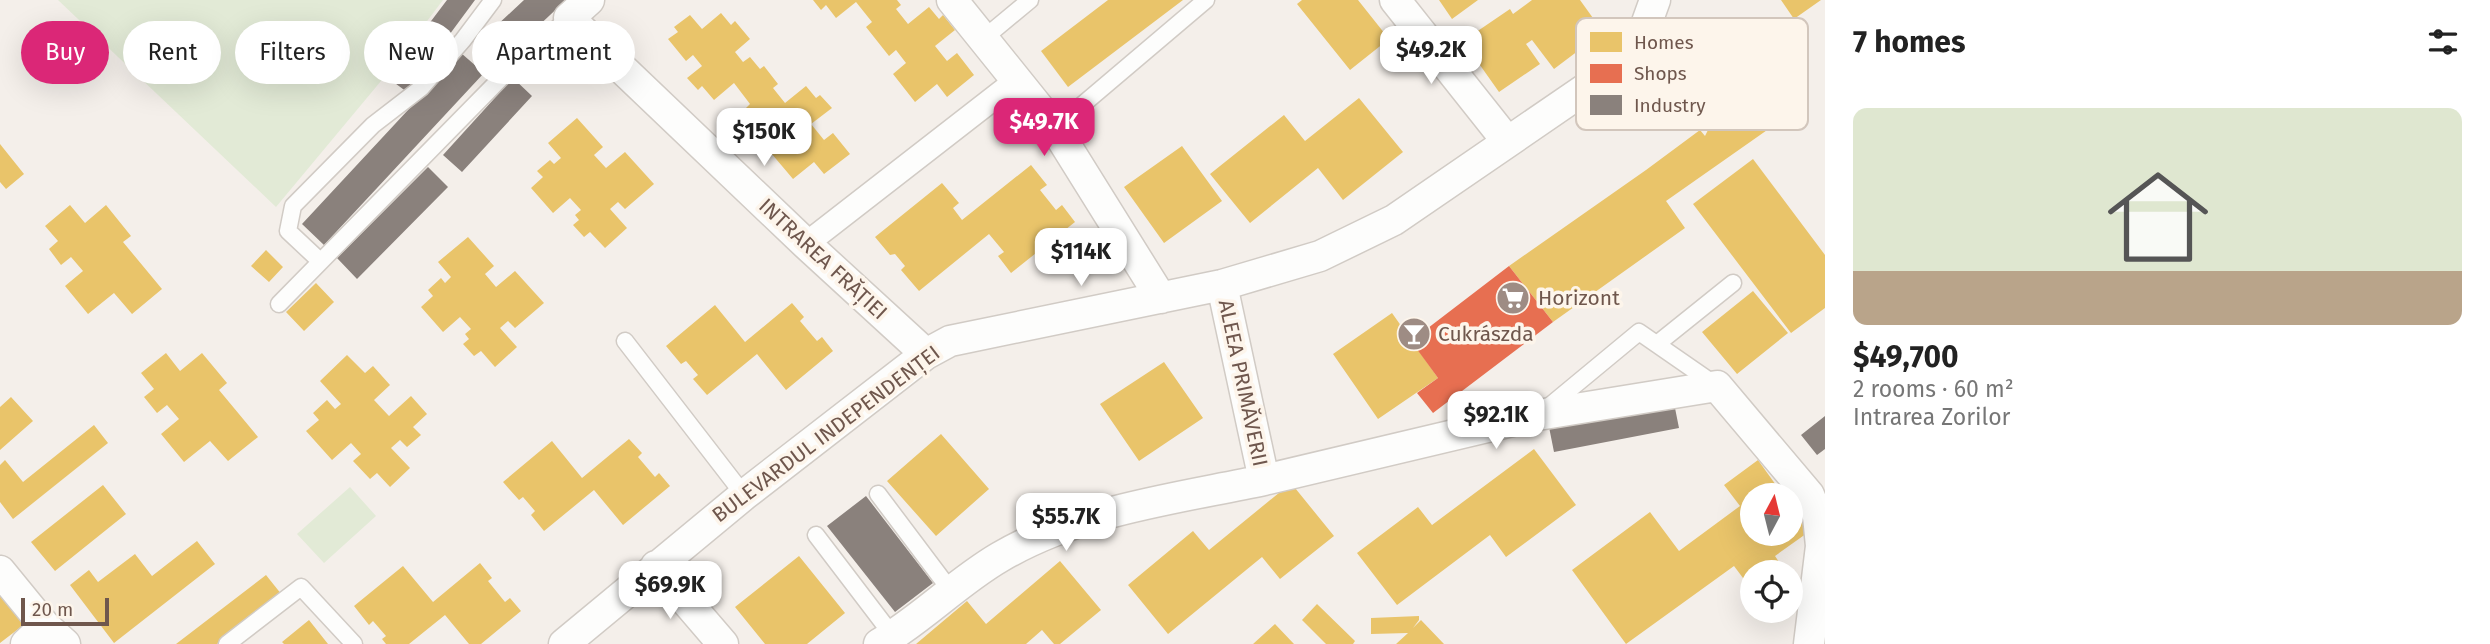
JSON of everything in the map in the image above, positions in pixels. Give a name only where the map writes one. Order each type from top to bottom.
[{"type":"street","points":[[952,0],[1055,128],[1161,298]]},
{"type":"street","points":[[1395,0],[1507,141]]},
{"type":"street","name":"BULEVARDUL INDEPENDENȚEI","points":[[1649,18],[1655,0]]},
{"type":"street","name":"INTRAREA FRĂȚIEI","points":[[579,9],[806,244],[926,354]]},
{"type":"street","points":[[806,244],[1017,80]]},
{"type":"street","name":"BULEVARDUL INDEPENDENȚEI","points":[[564,644],[744,495],[926,354],[950,341],[1222,285],[1320,256],[1394,220],[1576,95]]},
{"type":"street","name":"ALEEA PRIMĂVERII","points":[[1222,285],[1264,480]]},
{"type":"street","points":[[1717,386],[1817,490],[1821,546],[1809,644]]},
{"type":"street","name":"ALEEA PRIMĂVERII","points":[[886,640],[999,558],[1048,533],[1106,513],[1264,480],[1538,415],[1717,386]]},
{"type":"street","points":[[656,566],[723,644]]},
{"type":"street","points":[[0,571],[45,638]]},
{"type":"lane","points":[[320,261],[288,231],[293,206],[373,125],[421,88],[463,40],[493,0]]},
{"type":"lane","points":[[983,39],[1030,0]]},
{"type":"lane","points":[[1055,128],[1206,0]]},
{"type":"lane","points":[[279,304],[505,74],[579,9]]},
{"type":"lane","points":[[1657,344],[1733,283]]},
{"type":"lane","points":[[1538,415],[1639,332],[1717,386]]},
{"type":"lane","points":[[625,341],[744,495]]},
{"type":"lane","points":[[878,494],[951,591]]},
{"type":"lane","points":[[816,535],[886,640]]},
{"type":"lane","points":[[227,644],[301,587],[354,644]]},
{"type":"green space","points":[[58,0],[443,0],[427,21],[364,21],[364,84],[378,84],[276,207],[146,84],[221,84],[221,21],[123,21],[123,62],[109,48],[109,21],[80,21]]},
{"type":"green space","points":[[350,487],[376,516],[324,563],[297,534]]},
{"type":"building: Homes","points":[[813,0],[897,0],[901,5],[896,9],[908,24],[929,7],[939,19],[943,15],[955,30],[935,46],[947,61],[957,53],[974,75],[947,97],[937,84],[915,102],[893,74],[906,63],[896,50],[889,56],[866,27],[872,22],[856,2],[836,18],[826,5],[821,10]]},
{"type":"building: Homes","points":[[1108,0],[1183,0],[1068,87],[1041,51]]},
{"type":"building: Homes","points":[[1302,0],[1358,0],[1389,39],[1350,70],[1297,4]]},
{"type":"building: Homes","points":[[1439,0],[1478,0],[1452,19]]},
{"type":"building: Homes","points":[[1532,0],[1580,0],[1593,18],[1576,18],[1576,52],[1554,69],[1532,40],[1526,44],[1540,64],[1499,92],[1463,41],[1510,9],[1513,14]]},
{"type":"building: Homes","points":[[1781,0],[1821,0],[1795,18]]},
{"type":"building: Homes","points":[[721,13],[731,25],[735,21],[750,39],[735,52],[743,62],[750,57],[760,69],[764,66],[778,84],[773,88],[785,103],[806,86],[816,98],[820,95],[832,108],[811,124],[824,140],[833,133],[850,154],[824,174],[814,162],[793,179],[771,153],[785,142],[773,127],[767,133],[746,108],[750,104],[734,83],[714,100],[702,86],[698,90],[687,78],[702,66],[693,55],[686,61],[668,39],[678,32],[674,27],[690,15],[702,29]]},
{"type":"building: Homes","points":[[1359,98],[1403,152],[1343,200],[1318,168],[1250,223],[1210,174],[1284,115],[1305,141]]},
{"type":"building: Homes","points":[[577,118],[603,147],[594,155],[606,168],[625,152],[654,184],[625,209],[618,202],[610,209],[627,228],[605,248],[590,232],[584,237],[573,225],[579,220],[575,215],[581,210],[570,198],[553,213],[531,188],[543,177],[537,171],[550,160],[554,164],[561,158],[548,143]]},
{"type":"building: Homes","points":[[1700,130],[1705,136],[1708,130],[1767,130],[1666,201],[1685,228],[1553,322],[1509,266]]},
{"type":"building: Homes","points":[[0,144],[24,174],[6,189],[0,182]]},
{"type":"building: Homes","points":[[1182,146],[1222,201],[1164,243],[1124,187]]},
{"type":"building: Homes","points":[[1753,159],[1825,255],[1825,308],[1791,333],[1693,204]]},
{"type":"building: Homes","points":[[1031,165],[1047,185],[1040,190],[1056,210],[1062,205],[1075,222],[1011,273],[998,256],[1004,252],[989,234],[919,291],[901,270],[905,266],[895,254],[890,255],[875,237],[942,183],[959,203],[953,208],[962,220]]},
{"type":"building: Homes","points":[[70,205],[85,223],[106,205],[131,236],[123,242],[162,289],[132,314],[114,293],[88,314],[65,286],[83,271],[71,257],[61,265],[49,249],[58,241],[45,226]]},
{"type":"building: Homes","points":[[468,237],[494,266],[485,274],[496,287],[515,271],[544,303],[515,328],[508,321],[500,328],[517,347],[495,367],[481,351],[474,356],[463,344],[469,339],[465,334],[471,329],[460,317],[443,332],[421,307],[433,296],[428,290],[441,278],[445,283],[451,277],[438,262]]},
{"type":"building: Homes","points":[[266,250],[283,267],[269,282],[251,266]]},
{"type":"building: Homes","points":[[316,283],[334,302],[304,331],[286,312]]},
{"type":"building: Homes","points":[[1753,291],[1788,333],[1737,374],[1702,332]]},
{"type":"building: Homes","points":[[792,303],[804,317],[800,321],[817,341],[822,337],[833,351],[786,390],[757,354],[707,395],[693,379],[698,375],[686,361],[681,364],[666,346],[715,305],[745,342]]},
{"type":"building: Homes","points":[[1392,313],[1438,378],[1378,419],[1333,354]]},
{"type":"building: Homes","points":[[166,353],[180,371],[202,353],[227,383],[219,390],[258,437],[228,461],[210,441],[184,462],[161,434],[179,419],[167,405],[157,413],[144,397],[154,389],[141,373]]},
{"type":"building: Homes","points":[[347,355],[365,373],[373,366],[390,385],[374,400],[389,416],[411,396],[427,414],[413,427],[421,435],[407,447],[400,440],[391,448],[410,468],[390,487],[377,473],[370,479],[353,461],[361,454],[351,443],[332,460],[306,431],[319,420],[313,413],[327,400],[335,409],[341,404],[320,381]]},
{"type":"building: Homes","points":[[1164,362],[1203,418],[1139,461],[1100,404]]},
{"type":"building: Homes","points":[[11,397],[33,421],[0,450],[0,407]]},
{"type":"building: Homes","points":[[94,425],[108,443],[13,519],[0,502],[0,465],[5,460],[23,482]]},
{"type":"building: Homes","points":[[941,434],[989,489],[936,536],[887,481]]},
{"type":"building: Homes","points":[[629,439],[642,453],[638,457],[655,477],[659,473],[670,486],[623,525],[594,490],[544,531],[531,515],[535,511],[523,497],[519,500],[503,482],[552,441],[582,478]]},
{"type":"building: Homes","points":[[1534,449],[1576,505],[1506,557],[1490,535],[1397,605],[1357,553],[1418,507],[1432,525]]},
{"type":"building: Homes","points":[[1758,460],[1774,483],[1740,483],[1740,506],[1724,485]]},
{"type":"building: Homes","points":[[1291,483],[1334,536],[1280,579],[1262,557],[1168,634],[1128,585],[1193,531],[1209,550]]},
{"type":"building: Homes","points":[[103,485],[126,514],[55,571],[31,542]]},
{"type":"building: Homes","points":[[1740,506],[1740,546],[1789,546],[1775,556],[1778,560],[1740,560],[1740,574],[1734,566],[1626,644],[1572,570],[1650,512],[1679,551]]},
{"type":"building: Homes","points":[[1803,522],[1810,531],[1803,536]]},
{"type":"building: Homes","points":[[197,541],[215,564],[114,643],[70,585],[89,570],[98,582],[135,554],[152,576]]},
{"type":"building: Homes","points":[[799,556],[845,613],[807,644],[765,644],[735,607]]},
{"type":"building: Homes","points":[[1060,561],[1101,610],[1060,644],[1054,644],[1042,630],[1026,644],[916,644],[967,601],[986,624]]},
{"type":"building: Homes","points":[[480,563],[492,578],[488,581],[505,602],[510,598],[521,611],[481,644],[469,644],[445,615],[409,644],[386,644],[382,639],[386,636],[373,621],[369,625],[354,606],[403,566],[433,602]]},
{"type":"building: Homes","points":[[266,575],[282,595],[217,644],[176,644]]},
{"type":"building: Homes","points":[[0,583],[30,620],[0,643]]},
{"type":"building: Homes","points":[[1317,604],[1355,641],[1353,644],[1326,644],[1302,620]]},
{"type":"building: Homes","points":[[1419,616],[1413,628],[1421,620],[1444,644],[1396,644],[1408,633],[1371,634],[1371,618]]},
{"type":"building: Homes","points":[[309,620],[328,644],[282,642]]},
{"type":"building: Homes","points":[[1275,624],[1294,644],[1253,644]]},
{"type":"building: Shops","points":[[1509,266],[1553,322],[1433,413],[1417,393],[1438,378],[1411,341]]},
{"type":"building: Industry","points":[[447,0],[475,0],[458,23],[431,21]]},
{"type":"building: Industry","points":[[524,0],[566,0],[544,21],[501,21]]},
{"type":"building: Industry","points":[[461,53],[472,63],[474,84],[324,245],[302,224],[432,84],[458,84],[458,56]]},
{"type":"building: Industry","points":[[396,84],[413,84],[407,92]]},
{"type":"building: Industry","points":[[508,84],[519,84],[532,96],[462,172],[443,155]]},
{"type":"building: Industry","points":[[428,167],[448,187],[357,279],[337,258]]},
{"type":"building: Industry","points":[[1674,403],[1679,428],[1554,452],[1549,427]]},
{"type":"building: Industry","points":[[1825,416],[1825,449],[1817,455],[1801,435]]},
{"type":"building: Industry","points":[[866,496],[933,583],[895,612],[827,526]]},
{"type":"place","name":"Horizont","points":[[1513,298]]},
{"type":"place","name":"Cukrászda","points":[[1414,334]]}]
